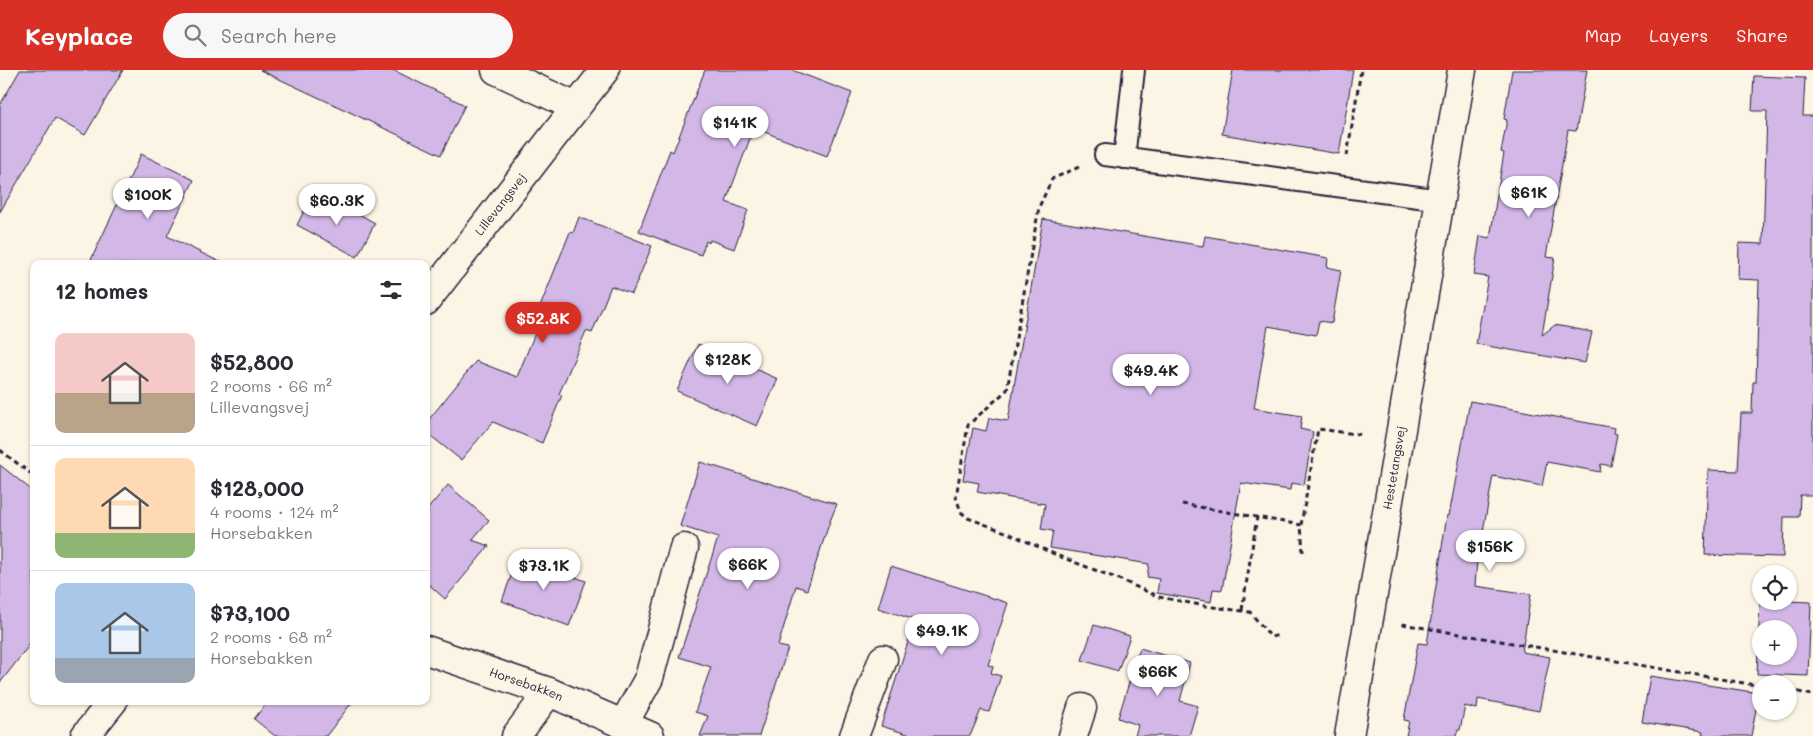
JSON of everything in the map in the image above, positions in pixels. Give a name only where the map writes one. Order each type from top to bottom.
[{"type":"street","points":[[496,70],[576,107]]},
{"type":"street","name":"Lillevangsvej","points":[[430,296],[605,70]]},
{"type":"street","name":"Hestetangsvej","points":[[1349,736],[1462,70]]},
{"type":"street","points":[[624,724],[648,678],[684,548]]},
{"type":"street","name":"Horsebakken","points":[[430,651],[549,692],[650,736]]},
{"type":"street","points":[[854,736],[883,659]]},
{"type":"street","points":[[516,736],[549,692]]},
{"type":"street","points":[[85,736],[110,705]]},
{"type":"street","points":[[1073,736],[1082,708]]},
{"type":"lane","points":[[1134,70],[1114,157],[1441,200]]},
{"type":"path","points":[[1342,187],[1361,70]]},
{"type":"path","points":[[1114,157],[1052,179],[1039,207],[1007,390],[968,425],[958,477],[956,497],[958,505],[961,512],[968,518],[1159,597],[1250,612],[1271,637],[1279,635]]},
{"type":"path","points":[[1303,552],[1301,525],[1318,429],[1400,440]]},
{"type":"path","points":[[0,450],[30,473]]},
{"type":"path","points":[[1182,504],[1301,525]]},
{"type":"path","points":[[1242,610],[1257,517]]},
{"type":"path","points":[[1369,618],[1752,684]]},
{"type":"path","points":[[1797,692],[1813,695]]},
{"type":"building","points":[[20,70],[123,70],[85,135],[55,118],[0,212],[0,105]]},
{"type":"building","points":[[260,70],[393,70],[465,105],[441,155]]},
{"type":"building","points":[[705,70],[792,70],[852,93],[827,156],[754,128],[726,202],[748,210],[734,249],[710,240],[709,243],[706,241],[701,255],[639,231],[670,150],[673,152]]},
{"type":"building","points":[[1233,70],[1353,70],[1339,154],[1222,134]]},
{"type":"building","points":[[1512,70],[1587,70],[1576,131],[1568,130],[1546,257],[1555,258],[1542,335],[1555,325],[1592,332],[1585,363],[1476,344],[1488,277],[1474,275],[1480,236],[1490,238],[1504,153],[1501,152],[1507,120],[1504,119]]},
{"type":"building","points":[[1754,76],[1805,78],[1803,116],[1813,116],[1813,495],[1800,495],[1799,517],[1784,517],[1783,557],[1705,555],[1708,470],[1738,471],[1741,413],[1752,413],[1753,382],[1756,382],[1759,280],[1738,279],[1739,243],[1763,244],[1767,111],[1752,111]]},
{"type":"building","points":[[141,154],[194,180],[167,236],[216,260],[91,260]]},
{"type":"building","points":[[311,197],[337,211],[341,204],[375,223],[357,257],[297,225]]},
{"type":"building","points":[[579,217],[652,246],[632,294],[611,286],[592,333],[586,331],[559,394],[562,395],[542,443],[493,422],[461,460],[430,435],[430,418],[476,361],[517,377],[543,314],[538,312],[570,232],[573,233]]},
{"type":"building","points":[[1043,219],[1203,246],[1205,236],[1328,258],[1327,267],[1341,270],[1332,323],[1319,321],[1316,335],[1268,326],[1254,408],[1302,416],[1300,429],[1313,432],[1304,485],[1291,483],[1290,490],[1241,483],[1222,590],[1213,589],[1211,602],[1157,593],[1159,579],[1147,577],[1149,564],[1050,548],[1053,531],[1041,529],[1045,504],[977,492],[979,483],[963,480],[973,428],[986,431],[989,418],[1008,421]]},
{"type":"building","points":[[698,344],[778,379],[757,426],[677,391]]},
{"type":"building","points":[[1470,401],[1615,428],[1614,433],[1617,434],[1611,466],[1601,464],[1600,472],[1547,462],[1542,486],[1493,476],[1480,548],[1478,548],[1475,586],[1531,594],[1522,652],[1550,657],[1539,711],[1478,699],[1477,709],[1465,706],[1460,730],[1458,730],[1456,736],[1406,736],[1409,721],[1404,720],[1418,643],[1427,644],[1447,515],[1449,516]]},
{"type":"building","points":[[700,462],[837,504],[807,590],[796,586],[778,646],[788,648],[759,736],[700,736],[708,716],[695,712],[711,667],[679,657],[718,538],[680,526]]},
{"type":"building","points":[[0,465],[30,489],[30,644],[0,683]]},
{"type":"building","points":[[448,485],[489,520],[472,540],[489,546],[445,599],[430,586],[430,506]]},
{"type":"building","points":[[518,557],[586,581],[569,626],[502,601]]},
{"type":"building","points":[[891,566],[1008,603],[988,665],[993,666],[991,673],[1001,676],[989,712],[981,710],[970,736],[914,736],[881,726],[915,620],[878,608]]},
{"type":"building","points":[[1797,601],[1811,602],[1808,676],[1757,674],[1757,665],[1797,665],[1797,620],[1759,620],[1760,610],[1797,610]]},
{"type":"building","points":[[1094,625],[1130,636],[1118,671],[1082,660]]},
{"type":"building","points":[[1140,648],[1190,663],[1180,701],[1198,706],[1189,736],[1135,736],[1138,725],[1118,718]]},
{"type":"building","points":[[1650,676],[1752,692],[1752,720],[1754,720],[1751,736],[1702,736],[1703,732],[1642,722]]},
{"type":"building","points":[[265,705],[350,705],[326,736],[275,736],[254,719]]}]
